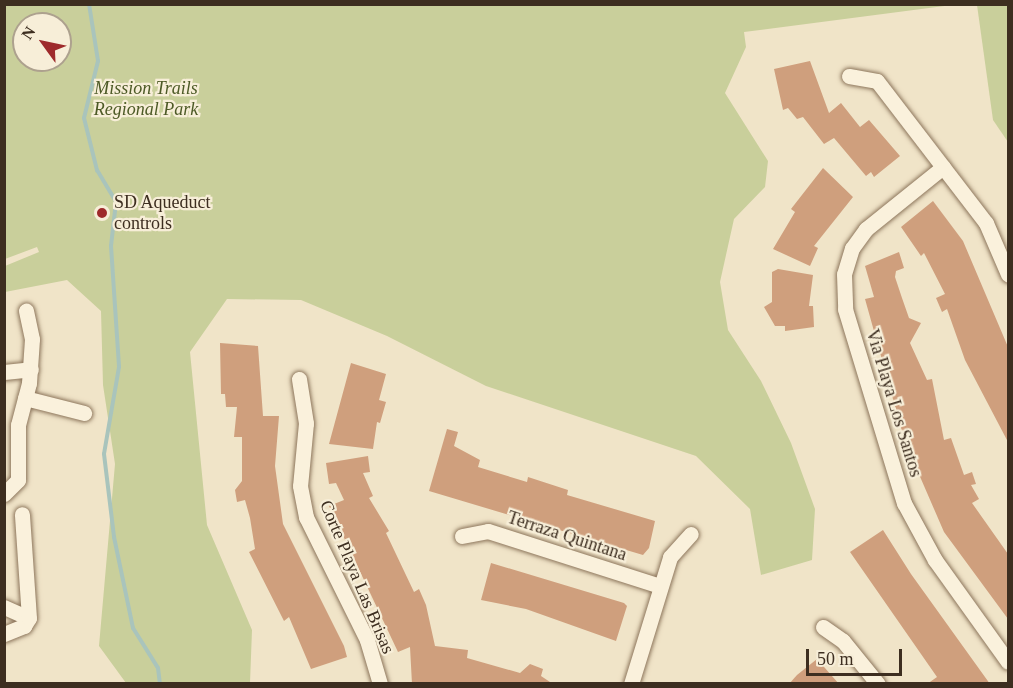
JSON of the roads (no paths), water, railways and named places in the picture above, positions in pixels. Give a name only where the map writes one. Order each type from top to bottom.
[{"type":"street","points":[[849,76],[877,81],[986,223],[1008,274]]},
{"type":"street","name":"Via Playa Los Santos","points":[[943,167],[866,230],[852,248],[844,274],[845,309],[904,502],[935,560],[1008,662]]},
{"type":"street","points":[[4,494],[18,480],[17,444],[31,369],[32,339],[26,310]]},
{"type":"street","points":[[4,372],[31,369]]},
{"type":"street","name":"Corte Playa Las Brisas","points":[[299,378],[306,423],[300,486],[306,517],[367,640],[380,684]]},
{"type":"street","points":[[25,398],[84,413]]},
{"type":"street","points":[[4,634],[24,626],[29,618],[22,514]]},
{"type":"street","name":"Terraza Quintana","points":[[462,536],[488,531],[660,586]]},
{"type":"street","points":[[630,684],[670,557],[691,534]]},
{"type":"street","points":[[4,607],[29,618]]},
{"type":"street","points":[[823,627],[843,641],[878,684]]},
{"type":"waterway","points":[[89,4],[98,61],[84,118],[97,170],[116,202],[111,246],[119,367],[104,454],[114,537],[133,628],[158,668],[160,684]]},
{"type":"place","name":"SD Aqueduct controls","points":[[102,213]]},
{"type":"park label","name":"Mission Trails Regional Park","points":[[146,100]]}]
